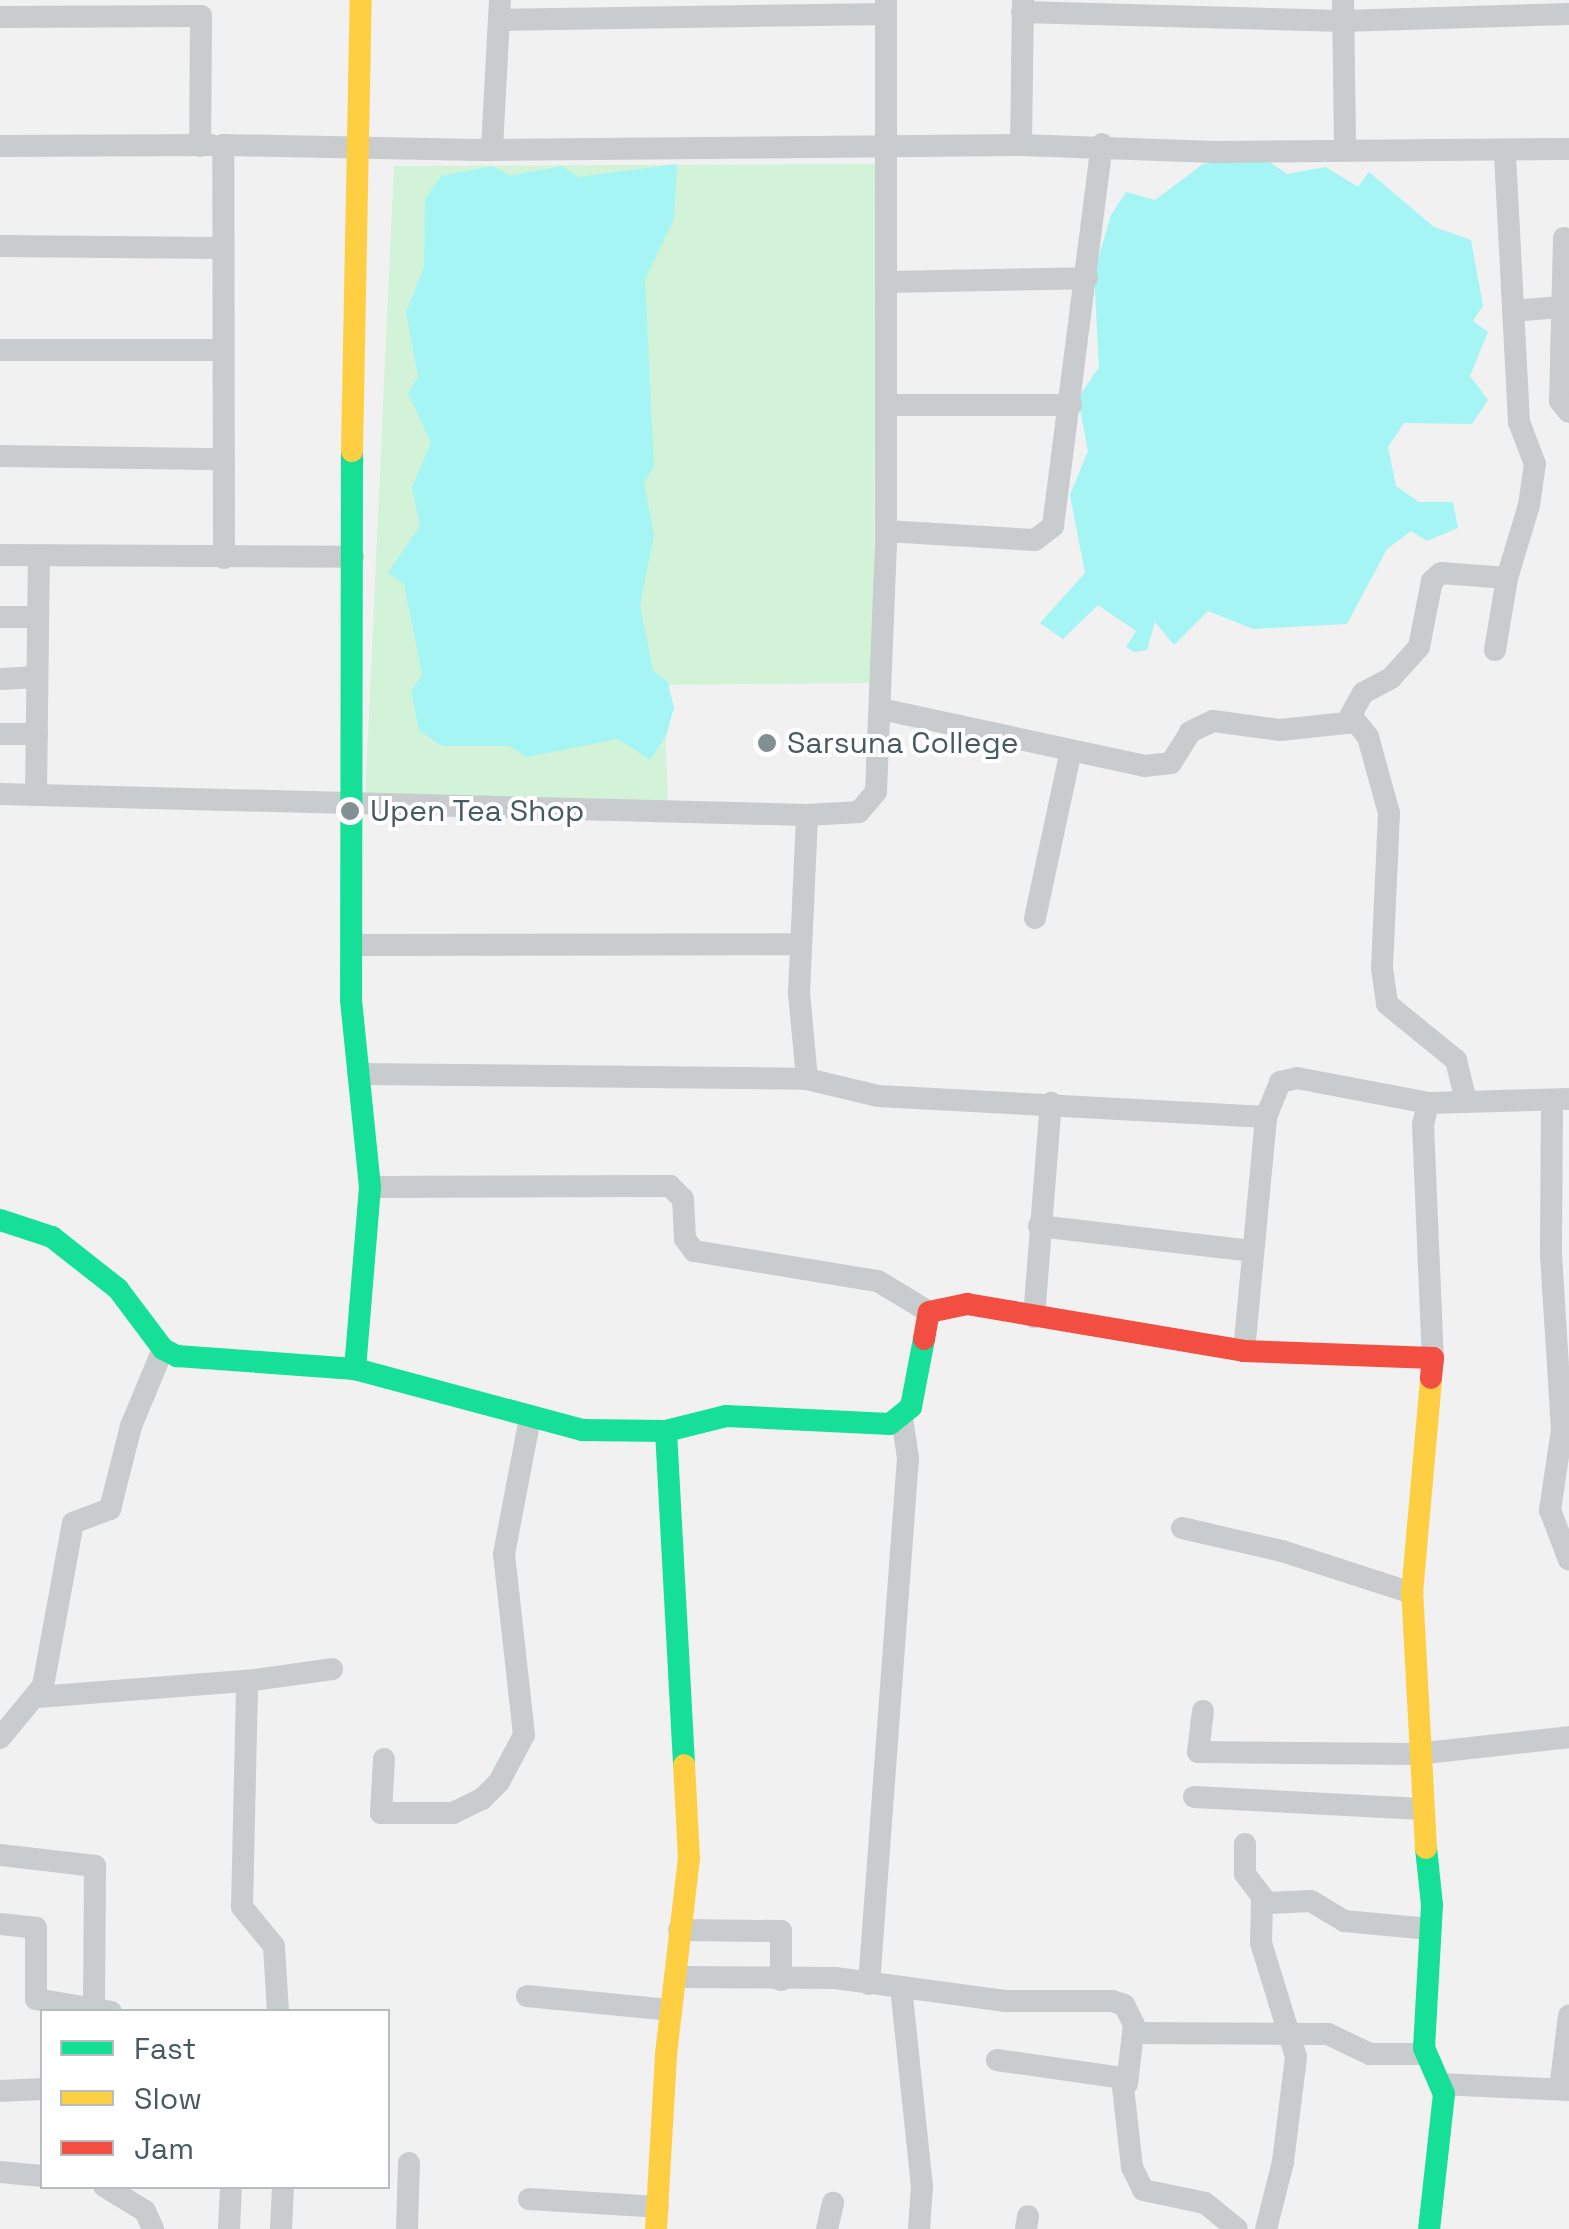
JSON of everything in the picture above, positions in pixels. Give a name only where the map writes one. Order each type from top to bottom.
[{"type":"street","points":[[355,1369],[370,1188],[358,1074],[352,945],[360,0]]},
{"type":"street","points":[[1021,144],[1022,6],[1569,14]]},
{"type":"street","points":[[0,794],[807,815],[859,812],[870,804],[881,709],[886,531],[886,7],[500,10],[492,150]]},
{"type":"street","points":[[1343,10],[1345,148]]},
{"type":"street","points":[[0,17],[202,16],[222,248],[224,558]]},
{"type":"street","points":[[0,146],[358,143],[492,150],[1102,144],[1214,152],[1345,148],[1569,150]]},
{"type":"street","points":[[886,531],[1035,540],[1046,535],[1071,404],[1102,144]]},
{"type":"street","points":[[1494,650],[1507,578],[1536,464],[1519,422],[1504,152]]},
{"type":"street","points":[[1564,238],[1560,401],[1569,412]]},
{"type":"street","points":[[0,246],[222,248]]},
{"type":"street","points":[[886,282],[1087,278]]},
{"type":"street","points":[[1513,310],[1561,308]]},
{"type":"street","points":[[0,350],[223,350]]},
{"type":"street","points":[[886,404],[1071,404]]},
{"type":"street","points":[[0,456],[224,459]]},
{"type":"street","points":[[0,556],[353,557]]},
{"type":"street","points":[[36,795],[39,556]]},
{"type":"street","points":[[1348,720],[1363,694],[1391,678],[1419,646],[1432,581],[1440,573],[1507,578]]},
{"type":"street","points":[[0,617],[38,617]]},
{"type":"street","points":[[0,678],[38,677]]},
{"type":"street","points":[[881,709],[1070,755],[1144,766],[1170,763],[1190,732],[1214,722],[1280,730],[1348,720],[1368,737],[1388,814],[1382,968],[1387,1004],[1456,1060],[1466,1101]]},
{"type":"street","points":[[0,734],[37,734]]},
{"type":"street","points":[[1035,918],[1070,755]]},
{"type":"street","points":[[807,815],[801,944],[807,1079]]},
{"type":"street","points":[[352,945],[801,944]]},
{"type":"street","points":[[358,1074],[807,1079],[878,1096],[1266,1117]]},
{"type":"street","points":[[1244,1351],[1266,1117],[1280,1082],[1297,1078],[1428,1103],[1560,1100],[1565,1369],[1562,1429],[1550,1510],[1569,1560]]},
{"type":"street","points":[[1428,1103],[1423,1124],[1433,1358],[1412,1594],[1416,1754],[1430,1929],[1426,2054],[1440,2084],[1442,2146],[1430,2229]]},
{"type":"street","points":[[1034,1316],[1051,1104]]},
{"type":"street","points":[[370,1188],[670,1186],[682,1199],[685,1239],[694,1251],[878,1280],[929,1312],[967,1304],[1244,1351],[1433,1358]]},
{"type":"street","points":[[0,1220],[52,1237],[118,1289],[163,1349],[193,1360],[355,1369],[582,1430],[666,1431],[726,1416],[890,1424],[911,1407],[929,1312]]},
{"type":"street","points":[[1039,1226],[1252,1251]]},
{"type":"street","points":[[0,1738],[37,1697],[73,1523],[110,1508],[131,1426],[163,1349]]},
{"type":"street","points":[[384,1759],[380,1813],[453,1813],[482,1799],[499,1782],[524,1735],[504,1554],[530,1418]]},
{"type":"street","points":[[869,1984],[908,1458],[902,1418]]},
{"type":"street","points":[[529,2198],[657,2218],[671,2010],[689,1858],[666,1431]]},
{"type":"street","points":[[1182,1528],[1282,1550],[1412,1594]]},
{"type":"street","points":[[37,1697],[332,1669]]},
{"type":"street","points":[[246,1680],[242,1907],[274,1946],[278,2009]]},
{"type":"street","points":[[1203,1710],[1198,1752],[1416,1754],[1569,1736]]},
{"type":"street","points":[[1194,1798],[1422,1809]]},
{"type":"street","points":[[1244,1844],[1244,1874],[1262,1899],[1261,1943],[1296,2058],[1283,2162],[1266,2229]]},
{"type":"street","points":[[0,1855],[95,1866],[103,2009]]},
{"type":"street","points":[[1262,1899],[1319,1903],[1344,1921],[1430,1929]]},
{"type":"street","points":[[0,1924],[36,1928],[36,1999],[92,2009]]},
{"type":"street","points":[[680,1930],[781,1931],[781,1980]]},
{"type":"street","points":[[675,1977],[869,1984],[1006,2001],[1112,2001],[1130,2011],[1134,2034],[1127,2084],[1132,2167],[1143,2190],[1206,2203],[1236,2229]]},
{"type":"street","points":[[901,1987],[922,2186],[919,2229]]},
{"type":"street","points":[[527,1996],[671,2010]]},
{"type":"street","points":[[1440,2084],[1565,2089],[1569,2016]]},
{"type":"street","points":[[1134,2034],[1341,2036],[1382,2056],[1426,2054]]},
{"type":"street","points":[[996,2060],[1115,2075],[1127,2084]]},
{"type":"street","points":[[0,2091],[40,2089]]},
{"type":"street","points":[[407,2229],[409,2163]]},
{"type":"street","points":[[0,2172],[40,2176]]},
{"type":"street","points":[[107,2189],[117,2200],[145,2210],[153,2229]]},
{"type":"street","points":[[229,2229],[231,2189]]},
{"type":"street","points":[[281,2229],[283,2189]]},
{"type":"street","points":[[828,2229],[833,2203]]},
{"type":"green space","points":[[875,164],[874,683],[664,685],[668,801],[365,800],[394,166]]},
{"type":"water","points":[[1256,153],[1287,174],[1326,167],[1358,187],[1369,172],[1434,227],[1471,240],[1483,306],[1473,321],[1488,332],[1470,376],[1488,400],[1472,424],[1404,423],[1388,447],[1396,486],[1419,502],[1453,502],[1458,528],[1427,541],[1411,531],[1387,549],[1347,624],[1253,629],[1208,611],[1174,645],[1155,622],[1147,650],[1134,652],[1126,647],[1136,631],[1098,605],[1063,639],[1040,623],[1085,573],[1070,495],[1088,451],[1078,398],[1099,367],[1094,273],[1111,215],[1126,192],[1155,200],[1203,164]]},
{"type":"water","points":[[677,164],[674,219],[645,279],[654,467],[644,483],[654,535],[640,605],[653,671],[668,682],[674,708],[666,736],[650,760],[618,739],[526,757],[510,746],[442,746],[419,730],[411,691],[422,675],[404,584],[388,573],[420,526],[412,487],[431,443],[408,393],[418,377],[406,312],[424,267],[425,199],[441,176],[493,166],[509,176],[562,166],[578,177]]},
{"type":"traffic: fast","points":[[352,451],[351,1000],[370,1187],[355,1369]]},
{"type":"traffic: fast","points":[[0,1220],[52,1237],[118,1289],[163,1349],[177,1356],[355,1369],[582,1430],[666,1431],[726,1416],[890,1424],[911,1407],[924,1339]]},
{"type":"traffic: fast","points":[[666,1431],[684,1765]]},
{"type":"traffic: fast","points":[[1426,1848],[1432,1905],[1424,2048],[1444,2094],[1429,2229]]},
{"type":"traffic: slow","points":[[352,451],[361,0]]},
{"type":"traffic: slow","points":[[1426,1848],[1412,1593],[1431,1378]]},
{"type":"traffic: slow","points":[[656,2229],[666,2054],[689,1859],[684,1765]]},
{"type":"traffic: jam","points":[[924,1339],[929,1312],[967,1304],[1244,1351],[1433,1358],[1431,1378]]},
{"type":"place","name":"Sarsuna College","points":[[767,743]]},
{"type":"place","name":"Upen Tea Shop","points":[[350,811]]}]
